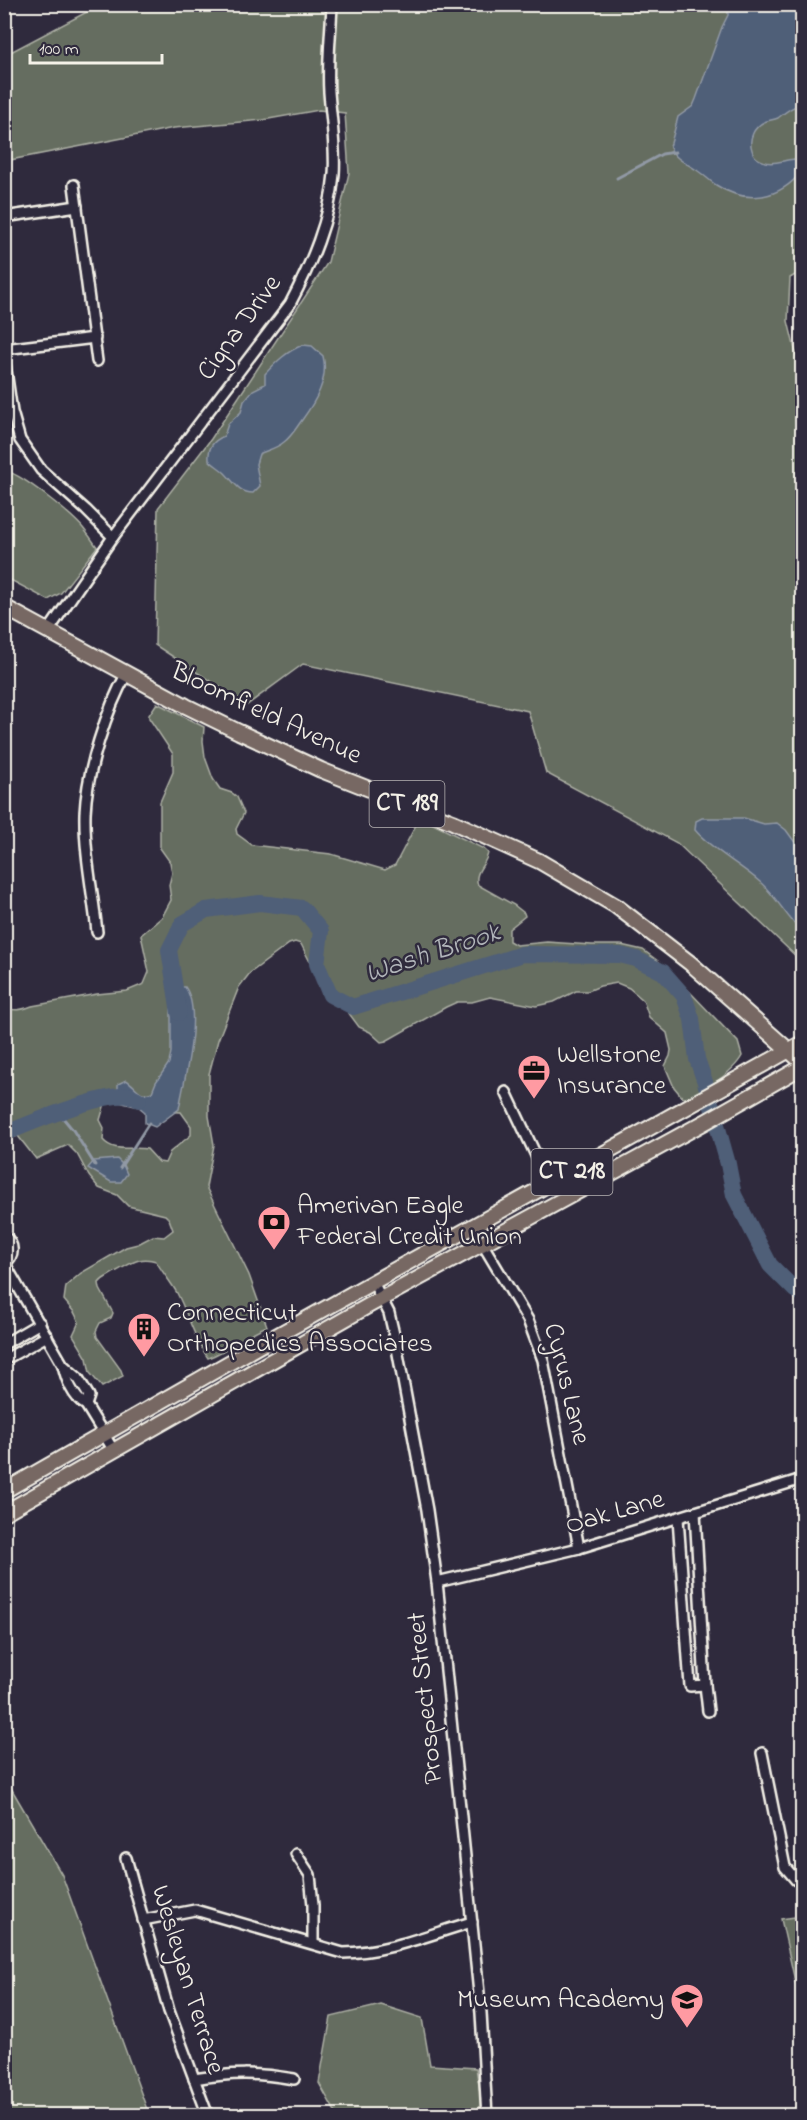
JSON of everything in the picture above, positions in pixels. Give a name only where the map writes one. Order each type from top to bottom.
[{"type":"main road","name":"Bloomfield Avenue","points":[[4,607],[186,706],[311,765],[453,822],[539,861],[625,914],[690,963],[802,1064]]},
{"type":"main road","name":"CT 218","points":[[4,1491],[802,1043]]},
{"type":"main road","name":"CT 218","points":[[4,1513],[482,1243],[722,1113],[802,1064]]},
{"type":"street","name":"Cigna Drive","points":[[49,630],[113,537],[290,304],[310,267],[325,222],[334,176],[335,144],[329,90],[332,4]]},
{"type":"street","points":[[74,185],[98,361]]},
{"type":"street","points":[[4,217],[77,206]]},
{"type":"street","points":[[4,349],[95,338]]},
{"type":"street","points":[[4,357],[17,433],[28,454],[41,470],[113,537]]},
{"type":"street","points":[[97,932],[86,831],[87,794],[104,726],[118,689],[127,673]]},
{"type":"street","points":[[506,1092],[550,1185]]},
{"type":"street","points":[[4,1236],[9,1240],[13,1249],[11,1258],[5,1264],[63,1365],[78,1378],[89,1396],[86,1405],[114,1451]]},
{"type":"street","name":"Cyrus Lane","points":[[482,1243],[528,1320],[543,1360],[579,1548]]},
{"type":"street","name":"Prospect Street","points":[[373,1282],[389,1313],[396,1343],[427,1510],[437,1582],[481,2013],[487,2115]]},
{"type":"street","points":[[4,1344],[40,1323]]},
{"type":"street","points":[[4,1360],[47,1336]]},
{"type":"street","name":"Oak Lane","points":[[437,1582],[579,1548],[802,1479]]},
{"type":"street","points":[[694,1512],[708,1712]]},
{"type":"street","points":[[678,1518],[690,1686],[705,1685]]},
{"type":"street","points":[[762,1753],[785,1867],[796,1880],[802,1882]]},
{"type":"street","points":[[297,1854],[310,1875],[313,1943]]},
{"type":"street","name":"Wesleyan Terrace","points":[[126,1858],[169,2011],[208,2115]]},
{"type":"street","points":[[143,1920],[195,1910],[343,1953],[361,1953],[472,1922]]},
{"type":"street","points":[[194,2079],[234,2072],[263,2073],[294,2079]]},
{"type":"green space","points":[[100,5],[802,5],[802,271],[790,278],[788,321],[802,378],[802,962],[677,843],[546,773],[528,711],[303,664],[247,705],[155,645],[158,508],[211,439],[328,262],[349,173],[345,113],[319,110],[263,120],[174,128],[5,161],[5,55]]},
{"type":"green space","points":[[4,471],[21,478],[58,505],[83,528],[97,547],[61,593],[48,600],[5,577]]},
{"type":"green space","points":[[157,703],[204,727],[205,757],[213,779],[220,789],[237,797],[244,813],[236,829],[237,834],[252,845],[331,854],[385,870],[395,865],[417,823],[429,822],[488,853],[478,872],[478,885],[514,905],[525,916],[509,929],[509,941],[516,945],[547,942],[621,945],[643,950],[666,967],[738,1042],[742,1056],[732,1069],[716,1082],[690,1097],[683,1098],[674,1087],[665,1066],[671,1050],[667,1033],[649,1017],[643,1000],[629,988],[617,983],[588,991],[576,991],[554,1002],[536,1006],[490,997],[472,1002],[457,1002],[381,1042],[370,1032],[359,1027],[337,997],[322,986],[301,944],[295,942],[289,944],[250,973],[239,987],[218,1040],[209,1074],[209,1116],[214,1145],[206,1187],[249,1275],[267,1326],[208,1358],[177,1293],[156,1261],[144,1259],[134,1262],[99,1283],[113,1313],[111,1318],[100,1323],[96,1331],[97,1337],[123,1376],[102,1387],[90,1373],[87,1358],[73,1335],[79,1322],[64,1300],[66,1286],[81,1273],[126,1247],[153,1236],[164,1237],[173,1230],[165,1215],[128,1206],[117,1195],[99,1188],[89,1176],[77,1154],[68,1145],[36,1159],[18,1136],[5,1141],[4,1006],[14,1010],[21,1009],[97,994],[127,991],[144,984],[149,972],[141,935],[162,917],[171,900],[169,885],[172,873],[170,862],[160,848],[160,802],[173,772],[173,754],[149,715]],"holes":[[[126,1099],[146,1111],[181,1112],[191,1126],[191,1135],[170,1152],[165,1163],[159,1162],[147,1149],[118,1148],[103,1140],[104,1128],[100,1120],[106,1100]]]},
{"type":"green space","points":[[4,1776],[62,1875],[149,2115],[5,2115]]},
{"type":"green space","points":[[802,1916],[802,2012],[781,1919]]},
{"type":"green space","points":[[381,2005],[422,2018],[430,2065],[476,2068],[484,2115],[337,2115],[319,2083],[331,2017]]},
{"type":"water","points":[[728,5],[802,5],[802,104],[778,118],[760,124],[753,134],[751,146],[755,156],[765,162],[775,163],[798,159],[802,161],[802,171],[784,188],[762,196],[739,195],[716,185],[678,158],[670,147],[678,117],[693,106],[696,99],[728,15]]},
{"type":"water","points":[[303,345],[312,346],[323,356],[324,374],[320,390],[312,406],[289,437],[278,446],[259,454],[256,464],[260,486],[253,493],[248,493],[209,460],[210,448],[214,442],[224,436],[228,424],[241,412],[244,401],[253,390],[265,384],[265,374],[282,357]]},
{"type":"water","points":[[702,818],[744,818],[764,824],[777,823],[786,830],[802,852],[802,932],[760,882],[695,830],[696,821]]},
{"type":"water","points":[[178,987],[185,987],[190,998],[191,1046],[179,1109],[155,1127],[145,1123],[145,1112],[139,1107],[118,1102],[118,1084],[126,1080],[141,1092],[152,1092],[169,1063],[171,996]]},
{"type":"water","points":[[117,1159],[127,1174],[121,1182],[111,1182],[88,1168],[94,1161]]},
{"type":"waterway","points":[[617,178],[662,154],[675,152]]},
{"type":"waterway","name":"Wash Brook","points":[[179,1013],[169,950],[182,924],[206,910],[260,903],[302,908],[321,931],[317,964],[330,995],[353,1007],[522,954],[620,955],[636,959],[663,972],[684,996],[692,1019],[697,1059],[728,1164],[734,1195],[770,1265],[802,1294]]},
{"type":"waterway","name":"Wash Brook","points":[[4,1134],[86,1103],[119,1096],[131,1096],[139,1100]]},
{"type":"waterway","points":[[59,1113],[73,1130],[95,1165]]},
{"type":"waterway","points":[[120,1168],[149,1123]]},
{"type":"place","name":"Wellstone Insurance","points":[[534,1100]]},
{"type":"place","name":"Amerivan Eagle Federal Credit Union","points":[[274,1251]]},
{"type":"place","name":"Connecticut Orthopedics Associates","points":[[144,1358]]},
{"type":"place","name":"Museum Academy","points":[[687,2029]]}]
